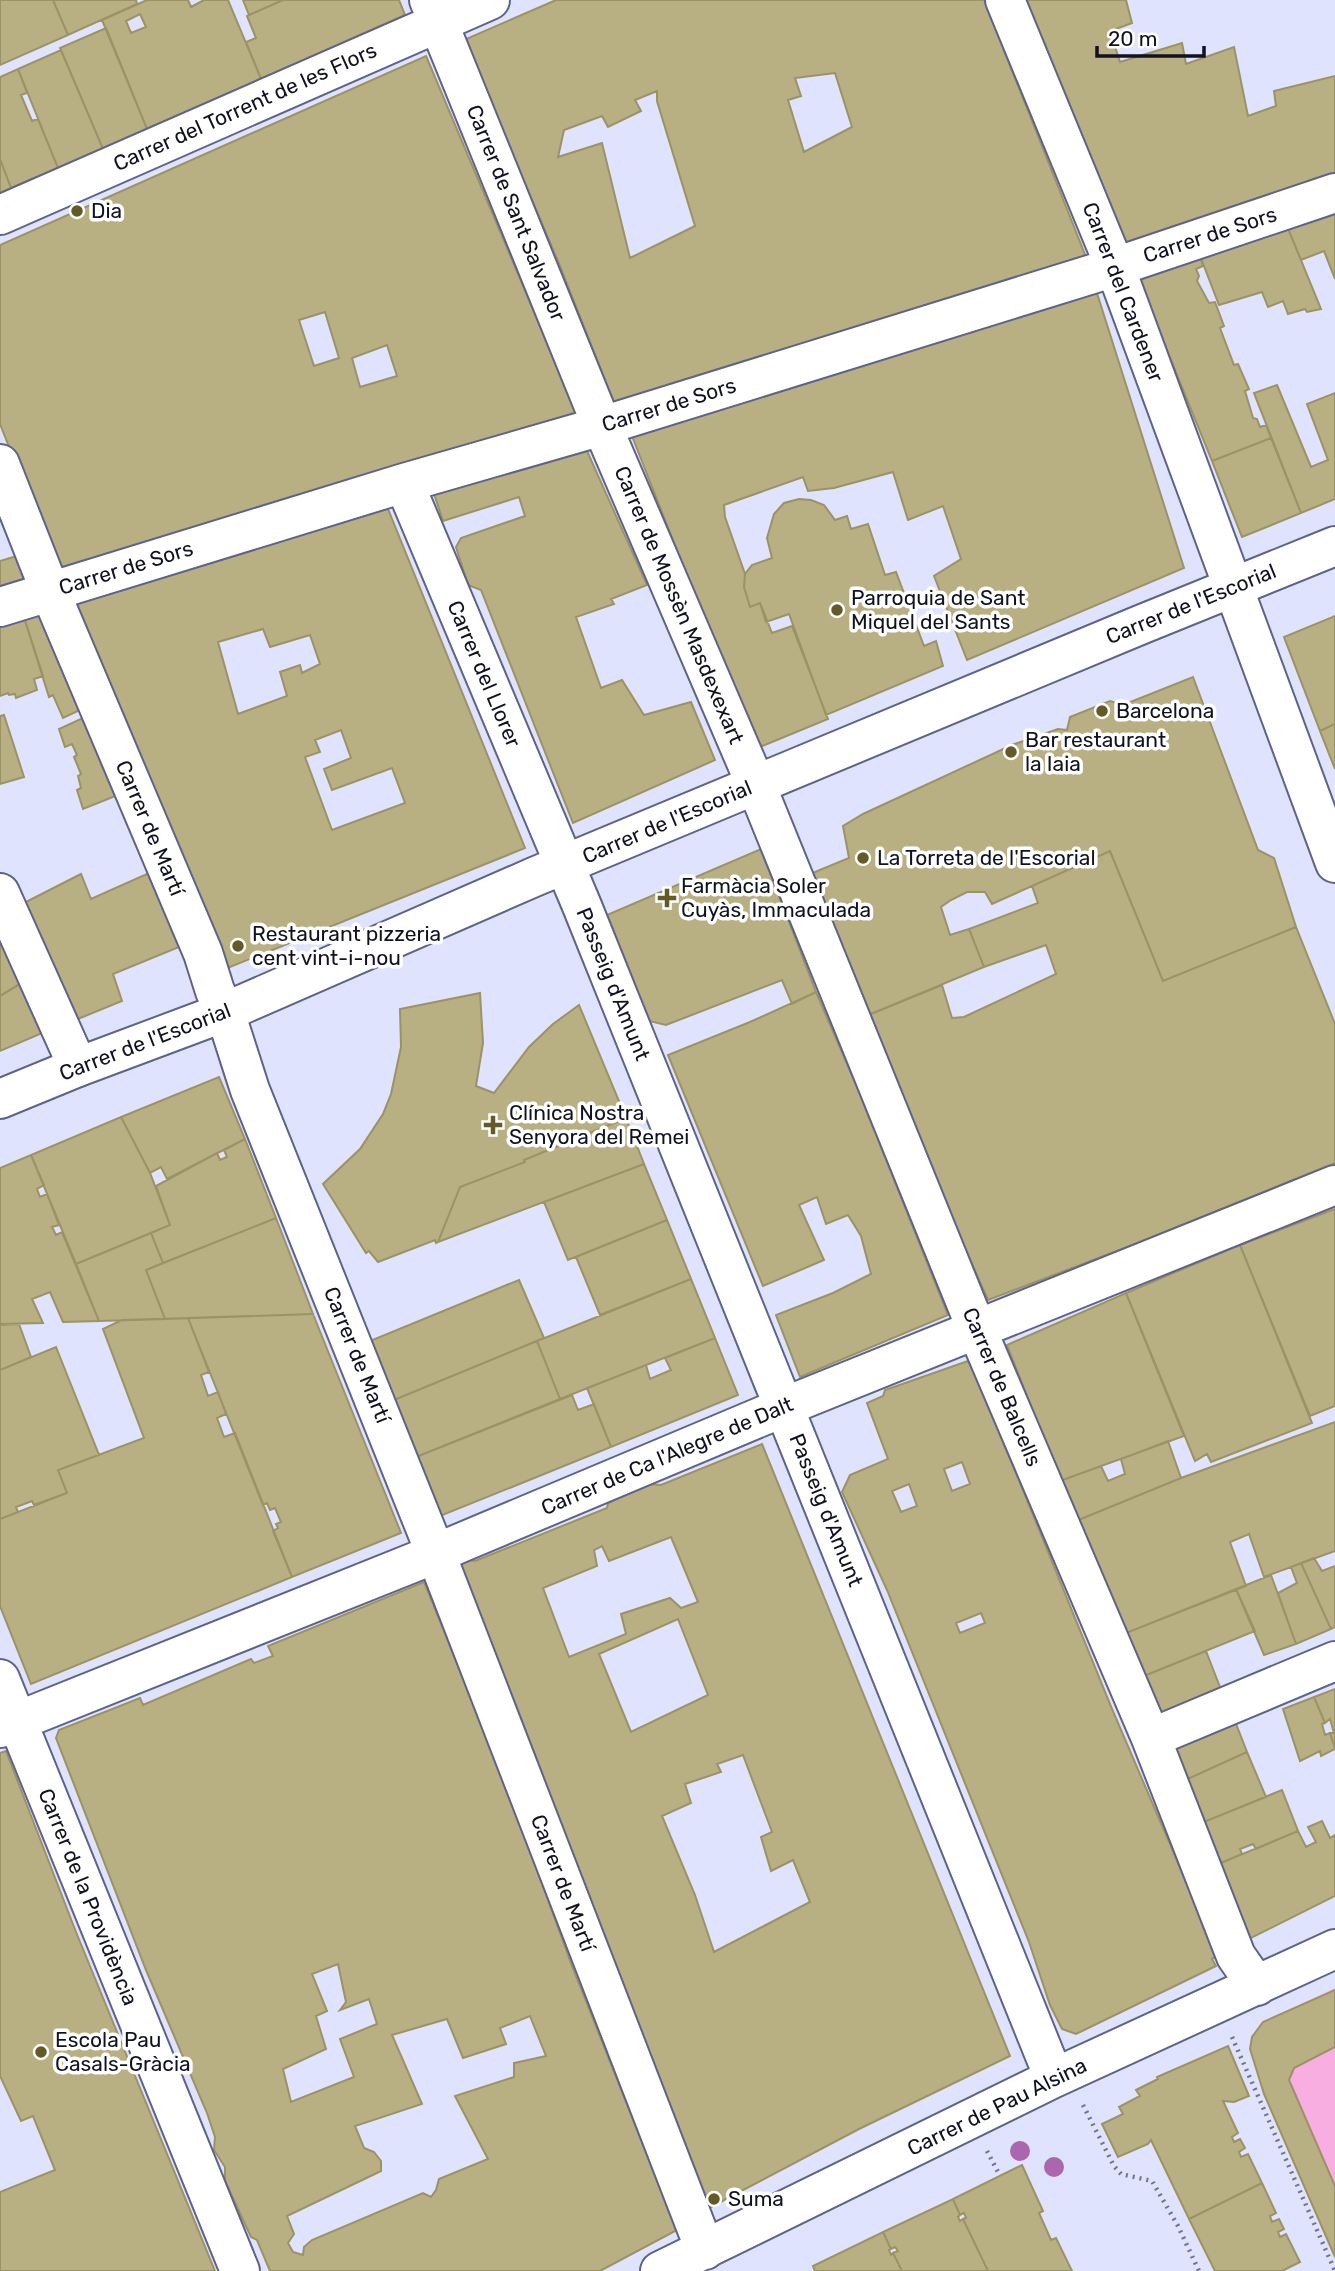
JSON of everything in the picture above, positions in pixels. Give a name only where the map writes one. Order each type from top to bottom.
[{"type":"street","name":"Carrer del Torrent de les Flors","points":[[0,215],[433,11],[490,0]]},
{"type":"street","name":"Carrer del Cardener","points":[[1005,0],[1115,267],[1335,863]]},
{"type":"street","name":"Carrer de Sant Salvador","points":[[433,11],[602,426]]},
{"type":"street","name":"Carrer de Sors","points":[[0,607],[404,483],[602,426],[1115,267],[1335,193]]},
{"type":"street","name":"Carrer de Mossèn Masdexexart","points":[[602,426],[756,785]]},
{"type":"street","name":"Carrer de Martí","points":[[0,464],[50,591],[203,953],[250,1090],[436,1552],[705,2250]]},
{"type":"street","name":"Carrer del Llorer","points":[[404,483],[563,865]]},
{"type":"street","name":"Carrer de l'Escorial","points":[[0,1099],[225,1012],[563,865],[1335,546]]},
{"type":"street","name":"Carrer de Balcells","points":[[756,785],[977,1330],[1151,1738],[1237,1956],[1256,1986]]},
{"type":"street","name":"Passeig d'Amunt","points":[[563,865],[1055,2078]]},
{"type":"street","points":[[0,893],[78,1067]]},
{"type":"street","name":"Carrer de Ca l'Alegre de Dalt","points":[[8,1724],[1335,1185]]},
{"type":"street","points":[[1151,1738],[1335,1661]]},
{"type":"street","name":"Carrer de la Providència","points":[[0,1679],[8,1724],[240,2271]]},
{"type":"street","name":"Carrer de Pau Alsina","points":[[660,2271],[1055,2078],[1335,1949]]},
{"type":"path","points":[[1230,2033],[1335,2271]]},
{"type":"path","points":[[1083,2104],[1114,2166],[1121,2174],[1152,2181],[1178,2226],[1199,2271]]},
{"type":"path","points":[[990,2158],[998,2172]]},
{"type":"shaded area","points":[[1335,1988],[1335,2257],[1264,2094],[1250,2049],[1252,2037],[1263,2022]]},
{"type":"building","points":[[0,0],[53,0],[68,35],[0,65]]},
{"type":"building","points":[[53,0],[136,0],[137,4],[68,35]]},
{"type":"building","points":[[147,0],[188,0],[191,7],[204,0],[228,0],[261,79],[147,129],[102,20]],"holes":[[[140,14],[146,27],[131,33],[126,21]]]},
{"type":"building","points":[[243,0],[283,0],[249,15]]},
{"type":"building","points":[[283,0],[399,0],[405,15],[261,79],[246,42],[256,38],[247,16]]},
{"type":"building","points":[[556,0],[984,0],[1086,257],[616,408],[560,266],[464,40]],"holes":[[[835,73],[852,127],[804,152],[788,100],[801,96],[795,78]],[[657,91],[657,101],[695,226],[630,258],[602,143],[558,157],[564,130],[602,116],[608,127],[641,111],[635,100]]]},
{"type":"building","points":[[1026,0],[1126,0],[1132,23],[1110,31],[1120,62],[1182,43],[1186,64],[1234,47],[1248,116],[1276,106],[1274,91],[1335,76],[1335,183],[1125,249]]},
{"type":"building","points":[[106,28],[147,129],[103,149],[60,48]]},
{"type":"building","points":[[61,50],[103,149],[58,168],[18,69]]},
{"type":"building","points":[[426,56],[578,416],[61,578],[0,424],[0,245]],"holes":[[[325,312],[339,358],[314,366],[299,320]],[[387,345],[397,376],[360,387],[352,358]]]},
{"type":"building","points":[[18,69],[27,93],[21,95],[32,121],[38,119],[58,168],[11,188],[0,159],[0,77]]},
{"type":"building","points":[[0,159],[11,188],[0,193]]},
{"type":"building","points":[[1335,211],[1335,279],[1324,251],[1301,260],[1287,226]]},
{"type":"building","points":[[1287,226],[1321,309],[1307,312],[1305,309],[1288,314],[1283,301],[1268,307],[1262,292],[1219,305],[1199,253]]},
{"type":"building","points":[[1199,253],[1203,266],[1196,269],[1199,276],[1197,281],[1209,303],[1215,302],[1224,326],[1220,328],[1234,365],[1238,364],[1249,389],[1245,391],[1253,418],[1257,419],[1260,427],[1266,425],[1271,438],[1212,461],[1135,272]]},
{"type":"building","points":[[1096,290],[1184,568],[967,660],[934,576],[961,559],[943,506],[908,520],[893,472],[834,488],[808,491],[803,477],[724,505],[725,517],[745,574],[744,587],[750,607],[760,603],[772,633],[792,626],[828,719],[755,749],[630,431]]},
{"type":"building","points":[[1277,385],[1311,467],[1328,460],[1307,404],[1335,393],[1335,499],[1301,513],[1254,393]]},
{"type":"building","points":[[1271,438],[1301,513],[1242,537],[1212,461]]},
{"type":"building","points":[[583,442],[647,585],[611,599],[614,604],[576,617],[601,688],[622,680],[644,715],[691,702],[715,760],[573,823],[481,590],[468,585],[456,547],[461,538],[525,516],[519,497],[443,521],[432,488]]},
{"type":"building","name":"Parroquia de Sant Miquel del Sants","points":[[799,499],[824,505],[835,520],[847,516],[851,529],[868,524],[885,575],[896,572],[924,646],[936,641],[943,666],[826,715],[789,614],[766,622],[760,603],[750,607],[744,587],[745,574],[752,565],[772,558],[767,538],[774,514],[784,503]]},
{"type":"building","points":[[386,504],[525,848],[225,969],[76,602]],"holes":[[[263,629],[270,647],[310,635],[320,664],[302,673],[300,665],[280,672],[287,696],[238,714],[218,642]],[[341,730],[351,758],[324,769],[332,790],[392,768],[405,803],[332,830],[305,757],[320,752],[315,740]]]},
{"type":"building","points":[[20,555],[34,586],[0,597],[0,561]]},
{"type":"building","points":[[38,606],[82,709],[63,718],[53,695],[49,697],[22,611]]},
{"type":"building","points":[[22,611],[43,676],[34,679],[37,690],[16,698],[15,694],[8,693],[0,696],[0,618]]},
{"type":"building","points":[[1335,616],[1335,724],[1320,731],[1284,637]]},
{"type":"building","points":[[1193,677],[1258,850],[1274,858],[1296,927],[1163,981],[1110,851],[992,904],[985,892],[967,892],[951,900],[941,907],[950,935],[969,929],[984,967],[866,1016],[810,874],[849,858],[843,826],[863,814],[1012,745],[1058,729],[1067,730],[1070,717],[1110,701],[1123,705]]},
{"type":"building","points":[[4,715],[24,777],[0,784],[0,716]]},
{"type":"building","points":[[85,717],[118,795],[83,809],[77,790],[81,788],[78,776],[81,774],[74,757],[77,755],[72,744],[65,747],[59,729]]},
{"type":"building","points":[[1335,724],[1335,769],[1320,731]]},
{"type":"building","points":[[761,849],[816,992],[792,1004],[782,980],[666,1025],[649,1021],[607,915]]},
{"type":"building","points":[[1110,851],[1163,981],[1296,927],[1335,1024],[1335,1163],[988,1300],[910,1124],[866,1016],[942,985],[952,1018],[964,1017],[1056,974],[1046,945],[984,967],[969,929],[1038,903],[1032,886]]},
{"type":"building","points":[[149,873],[179,947],[113,974],[122,1001],[73,1021],[18,906],[81,874],[91,899]]},
{"type":"building","points":[[0,935],[23,982],[0,996]]},
{"type":"building","points":[[23,982],[47,1031],[0,1051],[0,996]]},
{"type":"building","points":[[816,992],[948,1315],[800,1377],[776,1315],[833,1293],[871,1274],[861,1236],[848,1215],[826,1224],[817,1197],[799,1205],[824,1260],[763,1286],[668,1055]]},
{"type":"building","name":"Clínica Nostra Senyora del Remei","points":[[480,993],[483,1043],[476,1086],[494,1093],[529,1047],[553,1024],[579,1005],[626,1118],[460,1187],[438,1242],[435,1240],[378,1262],[369,1251],[366,1253],[323,1184],[360,1149],[383,1114],[391,1094],[401,1047],[400,1009]]},
{"type":"building","points":[[219,1077],[245,1139],[167,1179],[161,1167],[150,1173],[121,1117]]},
{"type":"building","points":[[121,1117],[150,1173],[170,1225],[76,1264],[31,1155]]},
{"type":"building","points":[[626,1118],[644,1164],[438,1242],[460,1187]]},
{"type":"building","points":[[245,1139],[276,1218],[163,1263],[151,1233],[170,1225],[156,1186],[217,1153],[220,1160],[227,1157],[224,1150]]},
{"type":"building","points":[[31,1155],[44,1185],[37,1189],[40,1197],[47,1194],[59,1225],[52,1227],[56,1235],[62,1232],[99,1321],[63,1322],[50,1292],[32,1299],[43,1323],[0,1324],[0,1168]]},
{"type":"building","points":[[644,1164],[667,1220],[568,1260],[544,1202]]},
{"type":"building","points":[[1335,1209],[1335,1406],[1310,1416],[1240,1245]]},
{"type":"building","points":[[276,1218],[313,1314],[165,1319],[146,1270]]},
{"type":"building","points":[[667,1220],[691,1279],[600,1315],[576,1257]]},
{"type":"building","points":[[151,1233],[163,1263],[146,1270],[165,1319],[99,1321],[76,1264]]},
{"type":"building","points":[[1240,1245],[1312,1423],[1211,1462],[1207,1454],[1195,1461],[1126,1293]]},
{"type":"building","points":[[691,1279],[715,1338],[560,1399],[537,1341]]},
{"type":"building","points":[[519,1280],[544,1338],[394,1400],[370,1341]]},
{"type":"building","points":[[1126,1293],[1184,1436],[1060,1481],[1007,1345]]},
{"type":"building","points":[[313,1314],[401,1533],[292,1577],[273,1531],[278,1528],[276,1524],[281,1522],[275,1508],[270,1510],[267,1503],[263,1505],[188,1318]]},
{"type":"building","points":[[188,1318],[209,1372],[201,1375],[208,1396],[218,1392],[226,1414],[217,1418],[224,1437],[235,1433],[292,1577],[31,1684],[0,1606],[0,1519],[67,1493],[58,1470],[144,1438],[103,1329],[122,1320]]},
{"type":"building","points":[[19,1324],[31,1357],[0,1370],[0,1325]]},
{"type":"building","points":[[715,1338],[738,1395],[611,1447],[587,1388],[646,1365],[650,1379],[671,1370],[665,1358]]},
{"type":"building","points":[[537,1341],[560,1399],[416,1457],[394,1400]]},
{"type":"building","points":[[56,1347],[99,1455],[58,1470],[67,1493],[34,1505],[32,1501],[16,1507],[18,1512],[0,1519],[0,1370]]},
{"type":"building","points":[[968,1361],[1218,1956],[1212,1959],[1216,1966],[1076,2034],[1062,2029],[1050,2005],[1029,1942],[887,1590],[842,1492],[850,1475],[888,1459],[867,1403],[883,1396],[885,1390]],"holes":[[[962,1462],[970,1484],[952,1491],[944,1469]],[[909,1484],[917,1506],[901,1512],[892,1491]],[[981,1613],[985,1623],[960,1633],[956,1623]]]},
{"type":"building","points":[[572,1395],[578,1410],[594,1404],[611,1447],[440,1516],[416,1457]]},
{"type":"building","points":[[1335,1422],[1335,1551],[1264,1577],[1249,1534],[1230,1542],[1246,1586],[1121,1635],[1076,1521],[1181,1478]]},
{"type":"building","points":[[1168,1441],[1181,1478],[1076,1521],[1060,1481],[1101,1466],[1108,1481],[1125,1474],[1121,1459]]},
{"type":"building","points":[[762,1444],[1010,2056],[859,2129],[709,2208],[458,1567],[465,1559],[475,1561],[607,1508],[608,1503],[649,1484],[661,1485]],"holes":[[[671,1537],[698,1602],[681,1608],[670,1598],[621,1614],[626,1634],[569,1657],[543,1588],[597,1566],[594,1550],[602,1546],[609,1561]],[[678,1619],[708,1695],[631,1732],[599,1654]],[[743,1755],[772,1832],[761,1837],[771,1871],[793,1860],[810,1902],[714,1952],[695,1895],[662,1816],[691,1803],[685,1784],[721,1772],[717,1764]]]},
{"type":"building","points":[[1314,1558],[1322,1571],[1335,1566],[1335,1627],[1331,1629],[1301,1563]]},
{"type":"building","points":[[1301,1563],[1331,1629],[1296,1644],[1278,1593],[1297,1583],[1291,1567]]},
{"type":"building","points":[[1271,1575],[1296,1644],[1264,1655],[1236,1589]]},
{"type":"building","points":[[424,1582],[504,1778],[572,1966],[677,2230],[600,2271],[270,2271],[257,2240],[251,2237],[225,2181],[225,2167],[214,2150],[215,2137],[207,2113],[146,1970],[56,1738],[59,1730],[140,1698],[143,1705],[251,1659],[254,1663],[273,1656],[268,1646]],"holes":[[[338,1964],[346,2002],[340,2010],[369,1999],[377,2024],[340,2039],[354,2077],[291,2102],[283,2069],[326,2049],[316,2016],[327,2011],[312,1974]],[[530,2016],[546,2056],[514,2063],[514,2077],[455,2096],[488,2159],[439,2179],[431,2197],[423,2193],[312,2240],[304,2247],[303,2255],[293,2252],[288,2243],[294,2234],[287,2216],[381,2171],[381,2161],[374,2152],[364,2148],[355,2126],[422,2104],[392,2035],[447,2019],[463,2058],[506,2044],[500,2028]]]},
{"type":"building","points":[[1236,1589],[1255,1631],[1139,1678],[1121,1635]]},
{"type":"building","points":[[1206,1651],[1223,1695],[1157,1720],[1139,1678]]},
{"type":"building","points":[[1335,1689],[1335,1747],[1330,1733],[1334,1733],[1330,1719],[1325,1723],[1314,1697]]},
{"type":"building","points":[[1314,1697],[1325,1723],[1322,1724],[1325,1735],[1330,1733],[1335,1749],[1321,1756],[1320,1751],[1300,1761],[1283,1709]]},
{"type":"building","points":[[1231,1711],[1247,1752],[1181,1782],[1164,1738]]},
{"type":"building","points":[[6,1751],[76,1932],[215,2271],[0,2271],[0,2192],[55,2170],[33,2116],[21,2121],[0,2076],[0,1753]]},
{"type":"building","points":[[1247,1752],[1266,1797],[1199,1824],[1181,1782]]},
{"type":"building","points":[[1282,1790],[1298,1831],[1256,1849],[1253,1844],[1240,1849],[1242,1854],[1216,1865],[1199,1824]]},
{"type":"building","points":[[1322,1821],[1330,1838],[1335,1835],[1335,1896],[1247,1940],[1216,1865],[1298,1831],[1306,1847],[1316,1842],[1308,1827]]},
{"type":"building","points":[[1335,1990],[1335,2047],[1294,2068],[1289,2080],[1335,2186],[1335,2257],[1264,2094],[1250,2049],[1252,2037],[1263,2022]]},
{"type":"building","points":[[1228,2046],[1249,2096],[1234,2102],[1223,2101],[1238,2133],[1232,2137],[1234,2142],[1240,2139],[1245,2148],[1239,2152],[1241,2157],[1248,2154],[1262,2183],[1189,2219],[1151,2140],[1148,2144],[1118,2157],[1102,2124],[1123,2114],[1119,2107],[1140,2096],[1136,2090],[1158,2079],[1157,2077]]},
{"type":"building","points":[[1022,2165],[1043,2211],[1039,2213],[1051,2240],[1056,2238],[1072,2271],[988,2271],[963,2219],[966,2218],[964,2213],[960,2215],[953,2199]]},
{"type":"building","points":[[1262,2183],[1276,2213],[1270,2216],[1272,2222],[1279,2219],[1284,2229],[1278,2232],[1280,2237],[1286,2234],[1300,2262],[1282,2271],[1215,2271],[1189,2219]]},
{"type":"building","points":[[953,2199],[960,2215],[958,2217],[960,2221],[963,2219],[988,2271],[902,2271],[893,2253],[898,2251],[895,2247],[891,2249],[883,2232]]},
{"type":"building","points":[[883,2232],[891,2255],[893,2253],[902,2271],[815,2271],[813,2266]]},
{"type":"place","name":"Dia","points":[[77,211]]},
{"type":"place","name":"Parroquia de Sant Miquel del Sants","points":[[837,610]]},
{"type":"place","name":"Barcelona","points":[[1102,711]]},
{"type":"place","name":"Bar restaurant la Iaia","points":[[1011,752]]},
{"type":"place","name":"La Torreta de l'Escorial","points":[[863,858]]},
{"type":"place","name":"Farmàcia Soler Cuyàs, Immaculada","points":[[667,898]]},
{"type":"place","name":"Restaurant pizzeria cent vint-i-nou","points":[[238,946]]},
{"type":"place","name":"Clínica Nostra Senyora del Remei","points":[[493,1125]]},
{"type":"place","name":"Escola Pau Casals-Gràcia","points":[[41,2052]]},
{"type":"place","name":"Suma","points":[[714,2199]]}]
